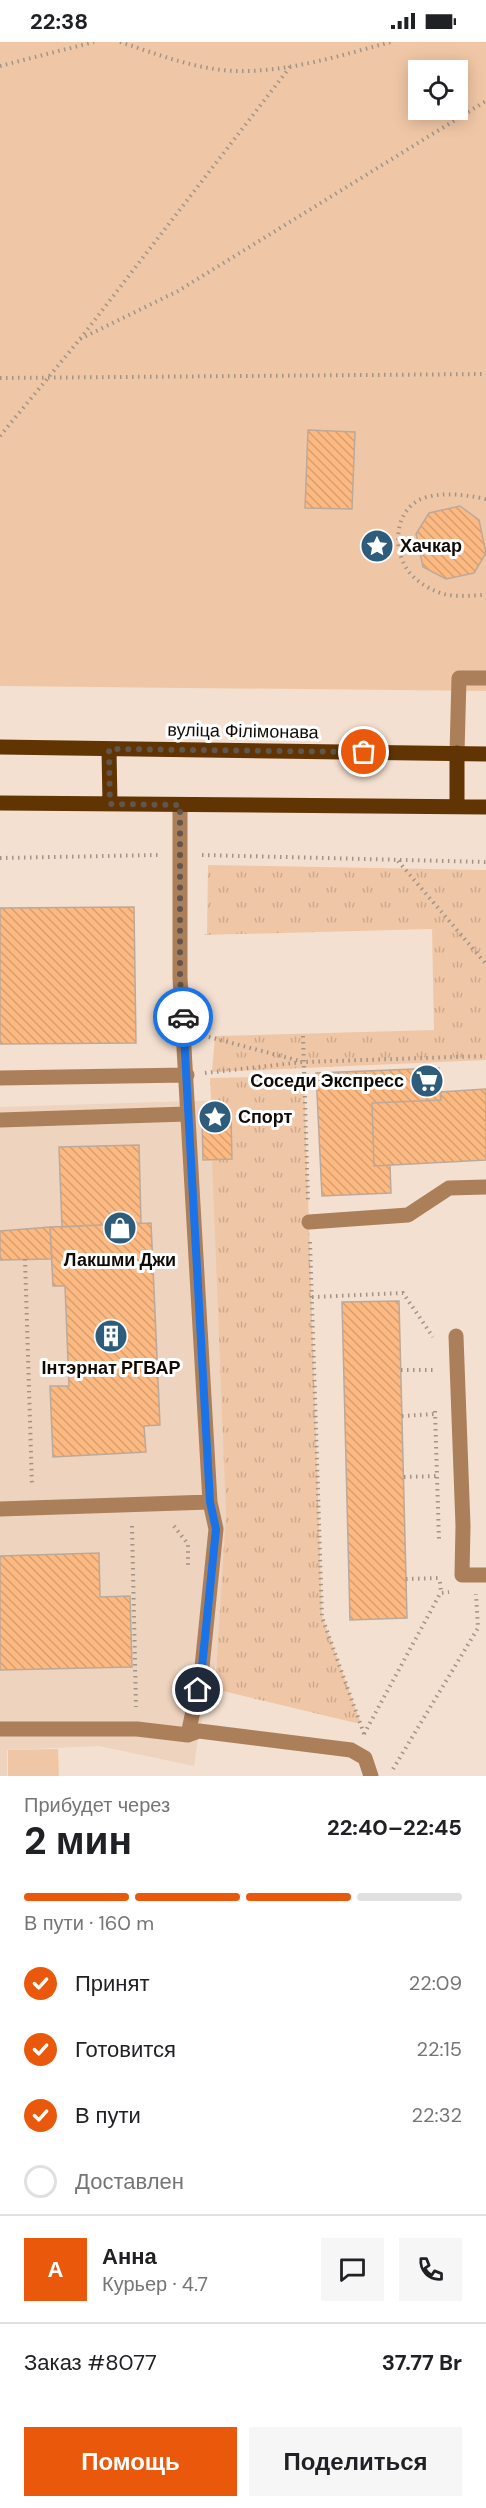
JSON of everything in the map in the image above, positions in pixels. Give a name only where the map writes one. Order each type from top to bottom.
[{"type":"main road","name":"вуліца Філімонава","points":[[0,747],[486,754]]},
{"type":"main road","points":[[109,749],[110,804]]},
{"type":"main road","points":[[457,753],[457,806]]},
{"type":"main road","points":[[0,803],[486,807]]},
{"type":"lane","points":[[457,753],[459,678],[486,678]]},
{"type":"lane","points":[[180,805],[180,978],[210,1502],[216,1529],[202,1667],[188,1735]]},
{"type":"lane","points":[[0,1078],[187,1075]]},
{"type":"lane","points":[[0,1120],[187,1114]]},
{"type":"lane","points":[[309,1222],[408,1215],[449,1188],[486,1187]]},
{"type":"lane","points":[[456,1336],[463,1526],[462,1575],[486,1575]]},
{"type":"lane","points":[[0,1509],[210,1502]]},
{"type":"lane","points":[[0,1730],[137,1729],[188,1735],[199,1731],[351,1750],[365,1758],[371,1776]]},
{"type":"path","points":[[0,66],[94,42]]},
{"type":"path","points":[[120,42],[186,63],[236,71],[290,67],[391,42]]},
{"type":"path","points":[[0,436],[80,339],[290,67]]},
{"type":"path","points":[[80,339],[178,291],[486,101]]},
{"type":"path","points":[[0,378],[486,374]]},
{"type":"path","points":[[486,499],[457,493],[425,497],[409,507],[400,520],[398,537],[400,555],[407,570],[419,581],[450,595],[486,595]]},
{"type":"path","points":[[0,858],[180,855],[486,862]]},
{"type":"path","points":[[397,860],[486,964]]},
{"type":"path","points":[[205,1024],[205,1036],[303,1062]]},
{"type":"path","points":[[303,1036],[322,1617],[364,1734],[371,1742]]},
{"type":"path","points":[[187,1075],[303,1062],[486,1056]]},
{"type":"path","points":[[25,1259],[33,1508]]},
{"type":"path","points":[[312,1297],[403,1293],[433,1337]]},
{"type":"path","points":[[401,1370],[433,1370]]},
{"type":"path","points":[[402,1416],[435,1414]]},
{"type":"path","points":[[404,1477],[437,1476]]},
{"type":"path","points":[[121,1524],[143,1524]]},
{"type":"path","points":[[132,1524],[137,1729]]},
{"type":"path","points":[[165,1526],[176,1526],[188,1544],[188,1578]]},
{"type":"path","points":[[364,1734],[441,1593],[462,1575]]},
{"type":"path","points":[[406,1579],[440,1578]]},
{"type":"path","points":[[393,1776],[392,1766],[478,1628],[476,1591]]},
{"type":"shaded area","points":[[291,1098],[217,1660],[199,1731],[194,1766],[99,1746],[7,1750],[7,1776],[0,1776],[0,1107]]},
{"type":"green space","points":[[0,42],[486,42],[486,691],[0,686]]},
{"type":"green space","points":[[208,865],[486,870],[486,1060],[212,1072],[215,1036],[434,1030],[432,929],[203,935],[207,934]]},
{"type":"green space","points":[[304,1076],[322,1616],[360,1721],[356,1723],[215,1689],[226,1514],[212,1160],[232,1159],[231,1117],[212,1117],[210,1078]]},
{"type":"green space","points":[[58,1749],[59,1776],[8,1776],[8,1750]]},
{"type":"building","points":[[308,430],[355,432],[352,509],[305,508]]},
{"type":"building","points":[[460,506],[479,520],[486,553],[474,573],[446,579],[423,567],[416,534],[429,513]]},
{"type":"building","points":[[134,907],[136,1043],[0,1044],[0,908]]},
{"type":"building","points":[[439,1068],[441,1100],[372,1103],[374,1166],[390,1165],[391,1193],[322,1196],[316,1073]]},
{"type":"building","points":[[486,1089],[486,1160],[374,1166],[372,1103],[441,1100],[440,1092]]},
{"type":"building","points":[[231,1116],[232,1159],[203,1160],[202,1117]]},
{"type":"building","points":[[139,1145],[141,1223],[62,1227],[59,1147]]},
{"type":"building","name":"Інтэрнат РГВАР","points":[[151,1223],[160,1425],[144,1426],[146,1452],[53,1457],[50,1386],[69,1386],[65,1286],[53,1286],[50,1227]]},
{"type":"building","points":[[50,1227],[52,1259],[0,1260],[0,1231]]},
{"type":"building","points":[[399,1301],[407,1618],[350,1620],[342,1302]]},
{"type":"building","points":[[99,1553],[100,1597],[130,1596],[132,1667],[0,1670],[0,1556]]},
{"type":"way so far","points":[[183,1017],[180,978],[180,805],[110,804],[109,749],[364,752]]},
{"type":"place","name":"Хачкар","points":[[377,546]]},
{"type":"place","name":"Соседи Экспресс","points":[[427,1081]]},
{"type":"place","name":"Спорт","points":[[215,1117]]},
{"type":"place","name":"Лакшми Джи","points":[[120,1228]]},
{"type":"place","name":"Інтэрнат РГВАР","points":[[111,1336]]},
{"type":"route","points":[[183,1017],[210,1502],[216,1529],[198,1690]]}]
